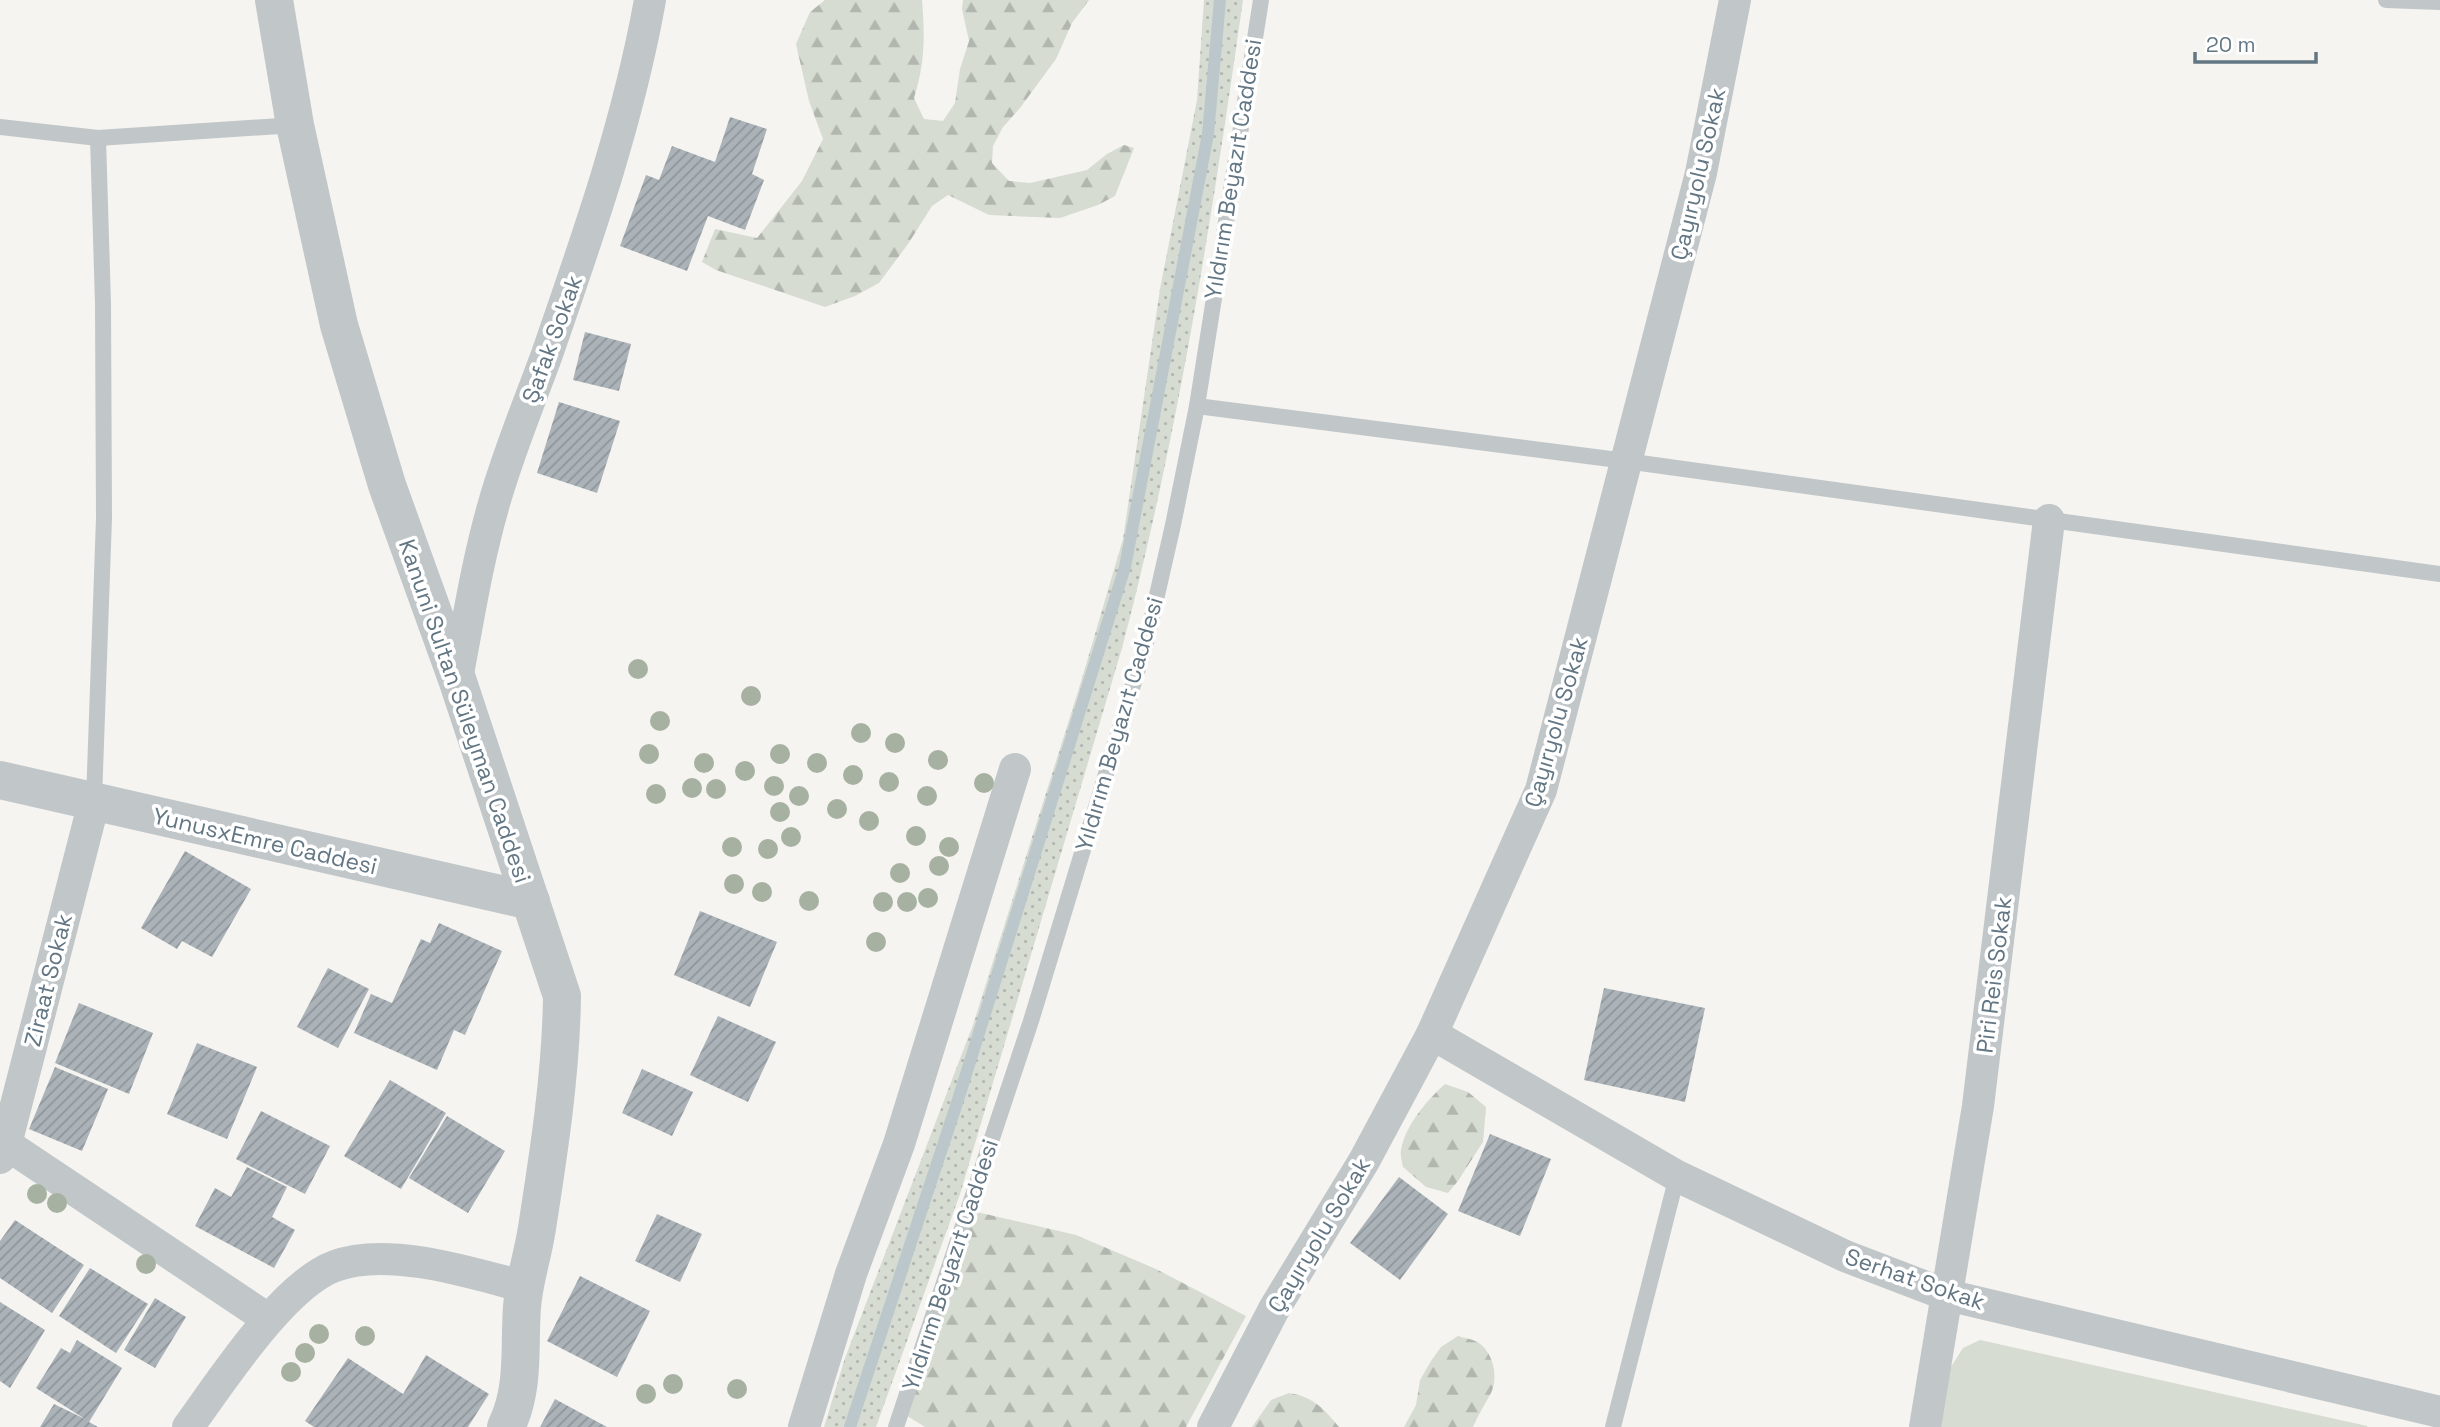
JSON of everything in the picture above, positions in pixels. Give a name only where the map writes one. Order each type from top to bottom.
[{"type":"street","name":"Kanuni Sultan Süleyman Caddesi","points":[[274,0],[295,125],[339,325],[387,485],[457,679],[562,996],[561,1050],[550,1146],[525,1287],[519,1383],[506,1427]]},
{"type":"street","name":"Şafak Sokak","points":[[457,679],[493,505],[593,222],[642,47],[650,0]]},
{"type":"street","name":"Çayıryolu Sokak","points":[[1213,1427],[1274,1309],[1364,1161],[1432,1034],[1541,790],[1701,173],[1735,0]]},
{"type":"street","name":"Piri Reis Sokak","points":[[1925,1427],[1978,1106],[2049,520]]},
{"type":"street","points":[[804,1427],[851,1274],[899,1144],[1016,769]]},
{"type":"street","name":"YunusxEmre Caddesi","points":[[0,780],[531,901]]},
{"type":"street","name":"Ziraat Sokak","points":[[3,1151],[94,802]]},
{"type":"street","name":"Serhat Sokak","points":[[1432,1034],[1677,1176],[1844,1256],[1947,1295],[2399,1415],[2440,1412]]},
{"type":"street","points":[[3,1151],[268,1320]]},
{"type":"street","points":[[188,1427],[268,1320],[306,1284],[334,1266],[362,1260],[394,1260],[458,1269],[525,1287]]},
{"type":"lane","name":"Yıldırım Beyazıt Caddesi","points":[[895,1427],[1031,1021],[1147,639],[1197,406],[1261,0]]},
{"type":"lane","points":[[2386,0],[2440,2]]},
{"type":"lane","points":[[0,127],[98,138],[295,125]]},
{"type":"lane","points":[[94,802],[104,518],[103,304],[98,138]]},
{"type":"lane","points":[[1197,406],[1626,461],[2440,574]]},
{"type":"lane","points":[[1613,1427],[1677,1176]]},
{"type":"green space","points":[[825,0],[922,0],[923,50],[914,98],[924,119],[943,121],[955,103],[960,69],[969,41],[962,9],[963,0],[1089,0],[1072,23],[1056,59],[1003,127],[993,146],[992,163],[1009,181],[1030,183],[1087,170],[1124,145],[1134,148],[1115,196],[1060,218],[989,215],[948,195],[932,206],[879,283],[855,296],[825,307],[716,270],[702,262],[715,229],[757,238],[802,181],[823,139],[809,101],[796,44],[810,12]]},
{"type":"green space","points":[[1204,0],[1243,0],[1219,163],[1177,407],[1122,648],[960,1194],[876,1427],[824,1427],[845,1358],[973,1025],[1123,539],[1160,289],[1197,100]]},
{"type":"green space","points":[[1445,1084],[1468,1092],[1486,1107],[1483,1142],[1448,1193],[1426,1187],[1403,1167],[1401,1154],[1403,1141],[1412,1123]]},
{"type":"green space","points":[[968,1210],[1076,1235],[1156,1269],[1246,1316],[1186,1427],[925,1427],[901,1412]]},
{"type":"green space","points":[[1458,1336],[1484,1347],[1493,1366],[1493,1387],[1473,1427],[1404,1427],[1416,1405],[1420,1380],[1431,1361],[1441,1347]]},
{"type":"green space","points":[[1980,1340],[2368,1427],[1940,1427],[1949,1370],[1963,1348]]},
{"type":"green space","points":[[1289,1393],[1305,1397],[1318,1405],[1339,1427],[1252,1427],[1271,1400]]},
{"type":"building","points":[[730,117],[767,129],[752,174],[764,180],[745,230],[708,216],[687,271],[620,246],[646,175],[659,180],[672,146],[715,162]]},
{"type":"building","points":[[585,332],[631,344],[619,391],[573,380]]},
{"type":"building","points":[[559,402],[620,421],[597,493],[537,473]]},
{"type":"building","points":[[185,851],[251,889],[212,957],[182,941],[177,949],[141,928]]},
{"type":"building","points":[[700,911],[777,942],[750,1007],[674,975]]},
{"type":"building","points":[[439,923],[502,951],[465,1035],[454,1030],[437,1070],[354,1033],[371,994],[392,1003],[421,939],[430,943]]},
{"type":"building","points":[[328,968],[369,989],[338,1048],[297,1027]]},
{"type":"building","points":[[1604,988],[1705,1008],[1685,1102],[1584,1080]]},
{"type":"building","points":[[79,1003],[153,1033],[129,1094],[55,1063]]},
{"type":"building","points":[[718,1016],[776,1042],[748,1102],[690,1075]]},
{"type":"building","points":[[197,1043],[257,1067],[227,1139],[167,1114]]},
{"type":"building","points":[[55,1067],[108,1089],[82,1151],[29,1129]]},
{"type":"building","points":[[642,1069],[693,1092],[672,1136],[622,1113]]},
{"type":"building","points":[[390,1080],[446,1113],[401,1189],[344,1156]]},
{"type":"building","points":[[261,1111],[330,1146],[305,1194],[236,1159]]},
{"type":"building","points":[[447,1116],[505,1151],[468,1213],[409,1178]]},
{"type":"building","points":[[1490,1134],[1551,1159],[1520,1236],[1458,1211]]},
{"type":"building","points":[[247,1167],[287,1187],[272,1217],[295,1230],[274,1268],[195,1226],[215,1188],[231,1197]]},
{"type":"building","points":[[1399,1177],[1448,1214],[1400,1280],[1350,1243]]},
{"type":"building","points":[[657,1214],[702,1234],[680,1282],[635,1261]]},
{"type":"building","points":[[15,1220],[84,1265],[52,1313],[0,1278],[0,1241]]},
{"type":"building","points":[[90,1268],[148,1304],[116,1353],[59,1316]]},
{"type":"building","points":[[580,1276],[650,1311],[617,1377],[547,1341]]},
{"type":"building","points":[[155,1298],[186,1317],[155,1368],[124,1350]]},
{"type":"building","points":[[0,1302],[45,1330],[10,1388],[0,1381]]},
{"type":"building","points":[[77,1340],[122,1368],[89,1422],[98,1427],[40,1427],[54,1404],[85,1419],[36,1388],[61,1348],[70,1353]]},
{"type":"building","points":[[426,1355],[489,1394],[468,1427],[314,1427],[305,1421],[348,1358],[403,1394]]},
{"type":"building","points":[[555,1399],[607,1427],[540,1427]]},
{"type":"waterway","points":[[850,1427],[957,1103],[1125,567],[1208,134],[1220,0]]}]
